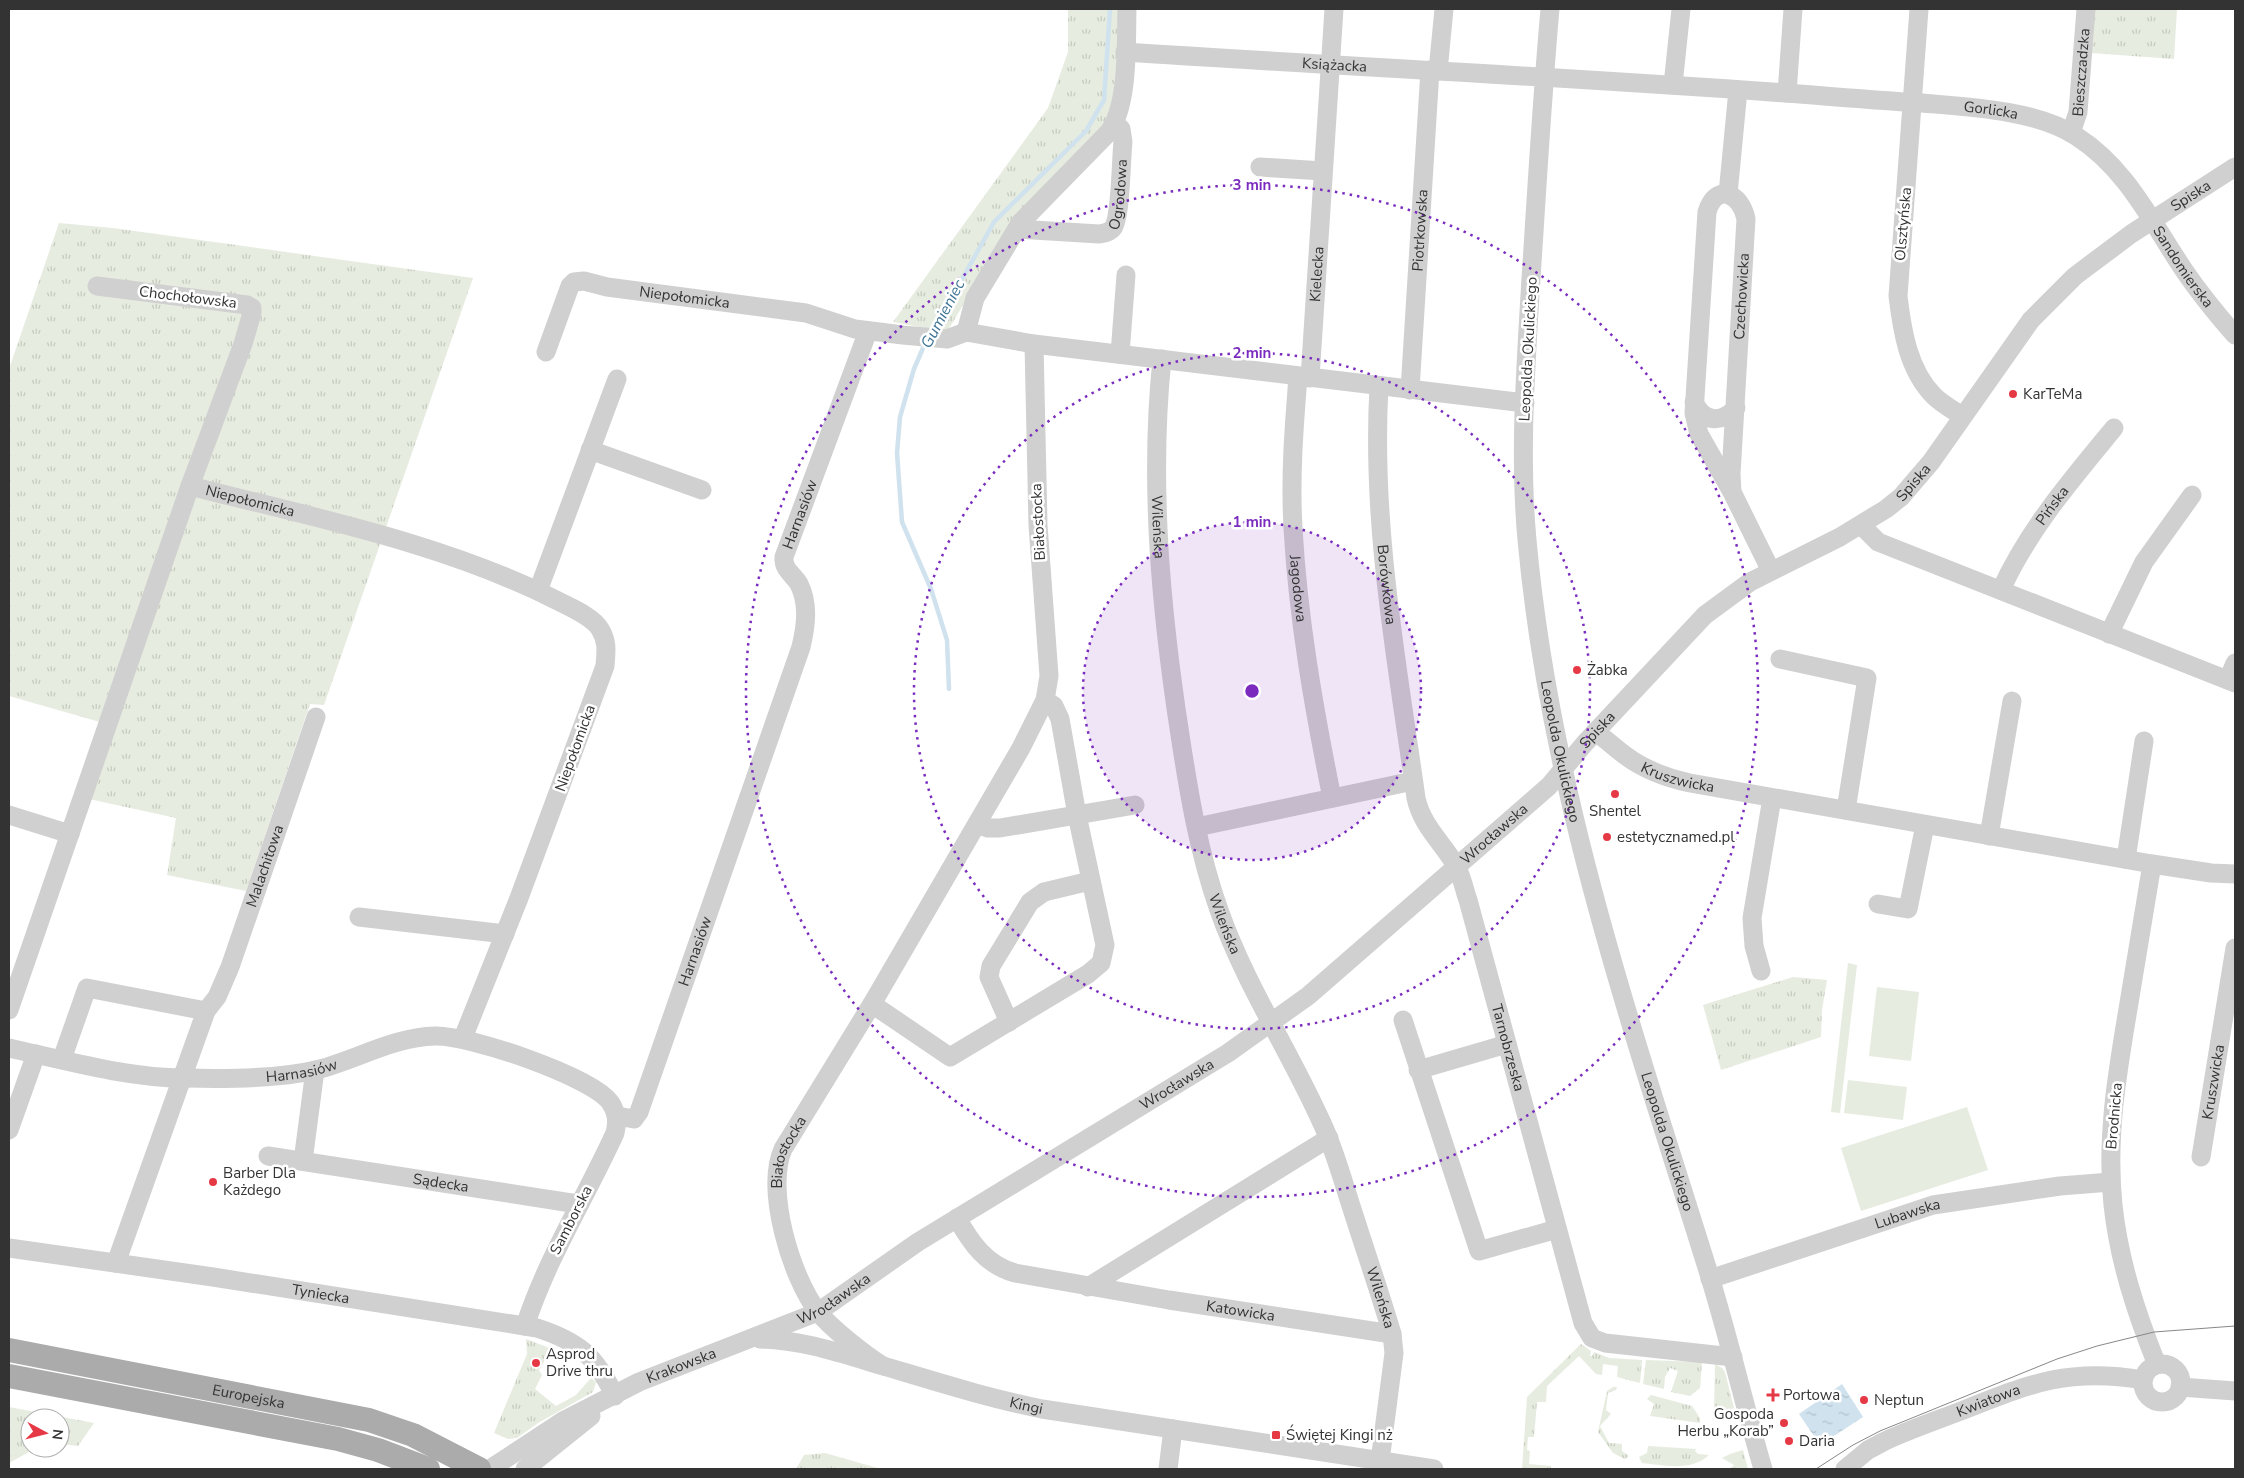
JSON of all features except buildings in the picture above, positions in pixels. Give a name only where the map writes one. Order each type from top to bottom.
[{"type":"main road","name":"Europejska","points":[[9,1350],[369,1420],[412,1435],[479,1469]]},
{"type":"main road","name":"Europejska","points":[[9,1376],[315,1434],[378,1450],[428,1469]]},
{"type":"street","name":"Ogrodowa","points":[[966,332],[975,298],[1021,222],[1108,133],[1115,123],[1121,107],[1128,9]]},
{"type":"street","name":"Kielecka","points":[[1304,378],[1324,171],[1329,65],[1334,9]]},
{"type":"street","name":"Piotrkowska","points":[[1410,390],[1434,71],[1444,9]]},
{"type":"street","name":"Leopolda Okulickiego","points":[[1550,9],[1524,403],[1524,507],[1527,547],[1541,655],[1562,769],[1584,865],[1608,950],[1710,1278],[1763,1469]]},
{"type":"street","points":[[1673,85],[1681,9]]},
{"type":"street","points":[[1787,93],[1792,9]]},
{"type":"street","name":"Olsztyńska","points":[[1919,9],[1898,280],[1901,317],[1908,350],[1923,381],[1935,397],[1962,416]]},
{"type":"street","name":"Bieszczadzka","points":[[2071,133],[2078,112],[2086,9]]},
{"type":"street","name":"Książacka","points":[[1125,52],[1545,77]]},
{"type":"street","name":"Gorlicka","points":[[1545,77],[1787,93],[2007,113],[2053,125],[2071,133],[2089,145],[2122,176],[2133,189],[2153,220]]},
{"type":"street","points":[[1728,194],[1738,90]]},
{"type":"street","name":"Ogrodowa","points":[[1017,229],[1099,234],[1113,228],[1117,216],[1123,142],[1121,129],[1115,123]]},
{"type":"street","points":[[1260,167],[1324,171]]},
{"type":"street","name":"Spiska","points":[[1562,769],[1705,615],[1735,592],[1771,571],[1861,525],[1886,509],[1917,480],[2020,334],[2056,294],[2099,258],[2153,220],[2235,167]]},
{"type":"street","name":"Czechowicka","points":[[1732,492],[1731,474],[1746,219],[1740,202],[1735,196],[1728,194],[1715,198],[1707,212],[1694,402],[1695,424],[1732,492],[1771,571]]},
{"type":"street","name":"Sandomierska","points":[[2153,220],[2188,275],[2235,335]]},
{"type":"street","points":[[1120,354],[1126,275]]},
{"type":"street","name":"Niepołomicka","points":[[546,352],[570,286],[579,281],[607,288],[806,313],[868,331]]},
{"type":"street","name":"Chochołowska","points":[[97,286],[249,306],[252,313],[190,486]]},
{"type":"street","points":[[868,331],[929,338],[951,338],[966,332],[1034,344],[1524,403]]},
{"type":"street","name":"Harnasiów","points":[[9,1048],[121,1070],[181,1078],[258,1076],[315,1070],[400,1041],[434,1036],[463,1038],[500,1049],[588,1085],[609,1100],[617,1116],[634,1119],[639,1112],[800,647],[805,630],[805,604],[800,586],[785,568],[784,558],[868,331]]},
{"type":"street","name":"Białostocka","points":[[818,1312],[795,1266],[785,1236],[777,1197],[778,1166],[784,1148],[872,1004],[977,824],[1021,748],[1045,700],[1049,676],[1038,525],[1034,344]]},
{"type":"street","name":"Wileńska","points":[[1162,359],[1156,442],[1162,580],[1177,714],[1197,827],[1220,912],[1248,976],[1292,1060],[1328,1138],[1392,1334],[1394,1353],[1380,1461]]},
{"type":"street","name":"Jagodowa","points":[[1304,378],[1292,466],[1295,551],[1314,703],[1332,798]]},
{"type":"street","points":[[538,591],[617,379]]},
{"type":"street","name":"Borówkowa","points":[[1379,387],[1378,435],[1384,559],[1413,781],[1422,819],[1457,867]]},
{"type":"street","points":[[1694,402],[1702,415],[1715,420],[1729,415],[1736,408]]},
{"type":"street","name":"Pińska","points":[[2001,590],[2018,555],[2031,534],[2114,428]]},
{"type":"street","points":[[590,450],[702,490]]},
{"type":"street","points":[[9,1010],[190,486]]},
{"type":"street","name":"Niepołomicka","points":[[190,486],[388,537],[472,565],[538,591],[579,612],[600,628],[607,645],[605,666],[505,934],[463,1038]]},
{"type":"street","points":[[2109,634],[2144,562],[2192,495]]},
{"type":"street","points":[[1861,525],[1878,542],[2232,682],[2235,663]]},
{"type":"street","points":[[1780,659],[1867,678],[1846,810]]},
{"type":"street","points":[[872,1004],[950,1057],[1092,972],[1104,958],[1105,946],[1090,881],[1060,719],[1054,706],[1045,700]]},
{"type":"street","points":[[1989,836],[2012,701]]},
{"type":"street","name":"Malachitowa","points":[[206,1011],[217,997],[230,967],[316,717]]},
{"type":"street","name":"Kruszwicka","points":[[1595,732],[1626,756],[1662,775],[1690,783],[2152,864],[2211,873],[2235,874]]},
{"type":"street","points":[[2126,859],[2144,741]]},
{"type":"street","name":"Wrocławska","points":[[749,1339],[818,1312],[890,1260],[1228,1053],[1272,1024],[1308,996],[1457,867],[1549,786],[1562,769]]},
{"type":"street","points":[[1197,827],[1413,781]]},
{"type":"street","points":[[1760,971],[1754,946],[1752,918],[1772,798]]},
{"type":"street","points":[[977,824],[993,829],[1135,805]]},
{"type":"street","points":[[9,815],[70,834]]},
{"type":"street","points":[[1878,904],[1908,909],[1924,825]]},
{"type":"street","name":"Brodnicka","points":[[2152,864],[2116,1084],[2111,1137],[2111,1182],[2115,1221],[2124,1271],[2137,1315],[2157,1365]]},
{"type":"street","name":"Tarnobrzeska","points":[[1457,867],[1474,920],[1557,1229],[1587,1331],[1592,1338],[1616,1345],[1733,1356]]},
{"type":"street","points":[[1009,1022],[990,982],[991,966],[1030,902],[1044,892],[1090,881]]},
{"type":"street","points":[[359,917],[505,934]]},
{"type":"street","name":"Kruszwicka","points":[[2201,1157],[2235,948]]},
{"type":"street","points":[[62,1059],[87,988],[206,1011],[116,1263]]},
{"type":"street","points":[[1403,1020],[1479,1251],[1557,1229]]},
{"type":"street","points":[[1418,1070],[1507,1044]]},
{"type":"street","points":[[9,1130],[36,1054]]},
{"type":"street","points":[[303,1160],[315,1070]]},
{"type":"street","name":"Samborska","points":[[525,1326],[545,1272],[615,1134],[617,1116]]},
{"type":"street","points":[[1088,1287],[1328,1138]]},
{"type":"street","name":"Sądecka","points":[[268,1156],[578,1204]]},
{"type":"street","name":"Lubawska","points":[[1710,1278],[1933,1205],[2060,1186],[2111,1182]]},
{"type":"street","name":"Katowicka","points":[[957,1218],[978,1250],[995,1265],[1015,1273],[1088,1287],[1392,1334]]},
{"type":"street","name":"Tyniecka","points":[[9,1248],[525,1326]]},
{"type":"street","points":[[818,1312],[818,1332],[823,1348]]},
{"type":"street","name":"Kingi","points":[[818,1312],[856,1346],[883,1366]]},
{"type":"street","points":[[525,1326],[556,1335],[582,1350],[598,1364],[615,1396]]},
{"type":"street","name":"Kingi","points":[[749,1339],[784,1340],[823,1348],[1010,1402],[1050,1411],[1434,1469]]},
{"type":"street","name":"Krakowska","points":[[490,1469],[563,1421],[661,1373],[749,1339]]},
{"type":"street","points":[[2165,1364],[2175,1370],[2180,1377],[2180,1387],[2173,1398],[2159,1402],[2147,1394],[2143,1380],[2148,1369],[2157,1365],[2165,1364]]},
{"type":"street","name":"Kwiatowa","points":[[1845,1469],[1868,1450],[1883,1442],[2028,1385],[2059,1378],[2088,1375],[2143,1380]]},
{"type":"street","points":[[2180,1387],[2235,1391]]},
{"type":"street","name":"Krakowska","points":[[525,1469],[615,1396]]},
{"type":"street","points":[[1168,1469],[1173,1429]]},
{"type":"street","name":"Europejska","points":[[378,1450],[405,1469]]},
{"type":"green space","points":[[1068,9],[1122,9],[1118,73],[1107,124],[1011,224],[947,332],[893,322],[1048,108],[1068,52]]},
{"type":"green space","points":[[2094,9],[2177,9],[2174,59],[2091,53]]},
{"type":"green space","points":[[59,223],[113,228],[473,278],[324,705],[310,704],[246,891],[167,875],[176,818],[89,799],[114,726],[9,696],[9,369]]},
{"type":"green space","points":[[1848,963],[1857,965],[1840,1113],[1831,1112]]},
{"type":"green space","points":[[1793,977],[1827,980],[1822,1010],[1821,1037],[1721,1070],[1703,1005]]},
{"type":"green space","points":[[1877,987],[1919,992],[1911,1061],[1869,1056]]},
{"type":"green space","points":[[1848,1080],[1907,1087],[1903,1120],[1844,1113]]},
{"type":"green space","points":[[1967,1107],[1988,1170],[1861,1211],[1841,1148]]},
{"type":"green space","points":[[526,1339],[552,1349],[539,1370],[542,1375],[535,1389],[556,1406],[576,1395],[591,1378],[596,1382],[593,1392],[538,1423],[517,1438],[508,1439],[494,1433],[527,1354]]},
{"type":"green space","points":[[1581,1344],[1591,1351],[1590,1356],[1594,1352],[1609,1358],[1642,1360],[1640,1383],[1617,1377],[1618,1366],[1603,1364],[1602,1375],[1596,1374],[1579,1356],[1547,1386],[1546,1402],[1537,1402],[1534,1437],[1528,1437],[1529,1464],[1551,1466],[1551,1469],[1522,1469],[1527,1397]]},
{"type":"green space","points":[[1646,1360],[1702,1362],[1700,1388],[1690,1396],[1671,1392],[1678,1371],[1670,1368],[1665,1377],[1664,1389],[1643,1384]]},
{"type":"green space","points":[[1715,1364],[1725,1372],[1734,1408],[1729,1410],[1730,1417],[1719,1415],[1714,1411]]},
{"type":"green space","points":[[1617,1387],[1616,1390],[1608,1393],[1606,1410],[1611,1414],[1600,1426],[1609,1443],[1622,1444],[1622,1451],[1629,1456],[1625,1459],[1613,1453],[1598,1432],[1607,1391]]},
{"type":"green space","points":[[1651,1395],[1692,1406],[1700,1418],[1700,1423],[1650,1416],[1654,1404],[1647,1399]]},
{"type":"green space","points":[[9,1407],[20,1409],[20,1457],[9,1463]]},
{"type":"green space","points":[[70,1418],[94,1423],[78,1446],[70,1445]]},
{"type":"green space","points":[[1648,1446],[1696,1449],[1695,1451],[1698,1454],[1709,1455],[1694,1464],[1686,1466],[1642,1463],[1639,1457],[1647,1453]]},
{"type":"green space","points":[[1743,1450],[1748,1469],[1730,1469],[1734,1465],[1722,1458]]},
{"type":"green space","points":[[825,1453],[881,1469],[796,1469],[804,1455]]},
{"type":"water","points":[[1842,1384],[1863,1417],[1820,1445],[1799,1414]]},
{"type":"waterway","name":"Gumieniec","points":[[932,333],[994,222],[1086,131],[1104,100],[1110,9]]},
{"type":"waterway","name":"Gumieniec","points":[[926,341],[914,369],[900,417],[897,453],[902,522],[931,589],[947,640],[949,689]]},
{"type":"tram line","points":[[1816,1469],[1853,1445],[1880,1431],[2057,1359],[2097,1346],[2154,1332],[2235,1326]]},
{"type":"place","name":"KarTeMa","points":[[2013,394]]},
{"type":"place","name":"Żabka","points":[[1577,670]]},
{"type":"place","name":"Shentel","points":[[1615,794]]},
{"type":"place","name":"estetycznamed.pl","points":[[1607,837]]},
{"type":"place","name":"Barber Dla Każdego","points":[[213,1182]]},
{"type":"place","name":"Asprod Drive thru","points":[[536,1363]]},
{"type":"place","name":"Portowa","points":[[1773,1395]]},
{"type":"place","name":"Neptun","points":[[1864,1400]]},
{"type":"place","name":"Gospoda Herbu „Korab”","points":[[1784,1423]]},
{"type":"place","name":"Świętej Kingi nż","points":[[1276,1435]]},
{"type":"place","name":"Daria","points":[[1789,1441]]}]
